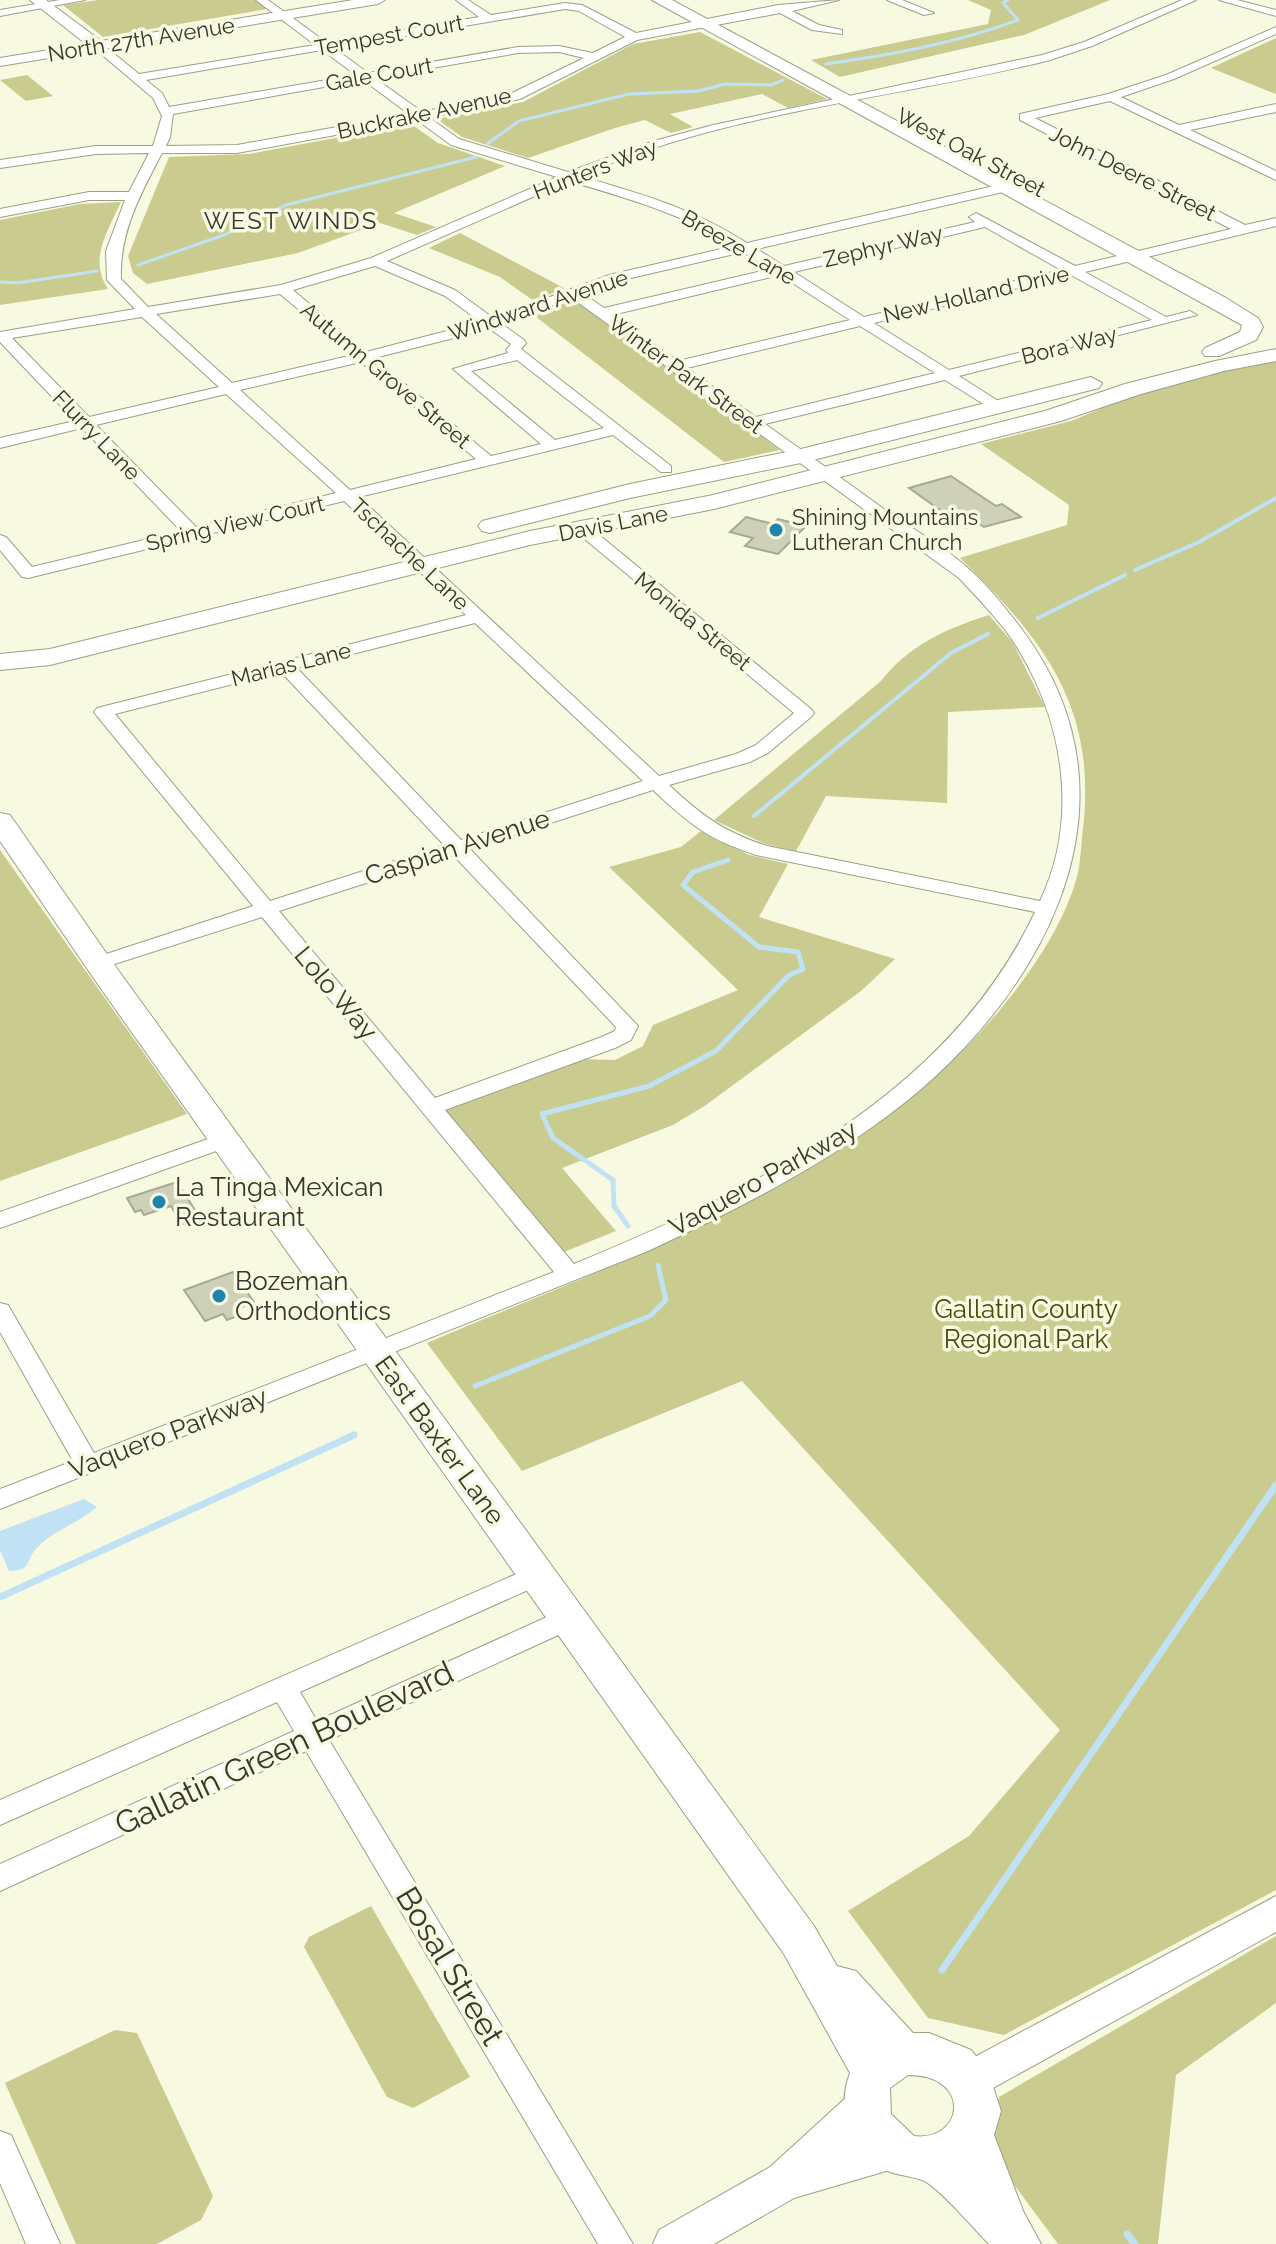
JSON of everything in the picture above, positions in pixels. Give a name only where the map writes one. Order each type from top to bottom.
[{"type":"main road","name":"West Oak Street","points":[[660,0],[1219,302]]},
{"type":"main road","name":"West Oak Street","points":[[686,0],[1155,251],[1269,326]]},
{"type":"main road","points":[[1212,360],[1249,352],[1269,326],[1219,302]]},
{"type":"main road","points":[[1212,360],[1252,332],[1251,322],[1219,302]]},
{"type":"main road","points":[[1212,360],[1276,355]]},
{"type":"main road","name":"Davis Lane","points":[[0,660],[50,657],[413,556],[630,491],[801,456],[998,407],[1212,360]]},
{"type":"main road","name":"Davis Lane","points":[[413,556],[675,511],[826,474],[1053,416],[1212,360]]},
{"type":"main road","name":"East Baxter Lane","points":[[0,821],[98,963],[799,1940],[880,2078],[875,2132],[933,2148],[1012,2236]]},
{"type":"main road","points":[[880,2078],[929,2054],[955,2065],[972,2086],[978,2111],[933,2148]]},
{"type":"street","points":[[0,13],[41,3],[80,0]]},
{"type":"street","name":"Breeze Lane","points":[[261,0],[455,142],[669,207],[703,221],[998,407]]},
{"type":"street","name":"North 27th Avenue","points":[[280,13],[343,0]]},
{"type":"street","name":"North 27th Avenue","points":[[0,59],[378,0]]},
{"type":"street","points":[[461,0],[488,18]]},
{"type":"street","points":[[763,0],[816,28],[838,32]]},
{"type":"street","name":"Buckrake Avenue","points":[[0,164],[96,150],[237,149],[418,116],[516,96],[634,37],[834,0]]},
{"type":"street","points":[[892,0],[928,13]]},
{"type":"street","name":"Hunters Way","points":[[1,336],[283,289],[376,261],[569,176],[642,148],[732,124],[1055,56],[1191,0]]},
{"type":"street","points":[[1224,0],[1276,13]]},
{"type":"street","points":[[41,3],[137,78],[158,96],[167,111]]},
{"type":"street","name":"Tempest Court","points":[[137,78],[575,6],[634,37]]},
{"type":"street","points":[[1111,97],[1198,65],[1276,30]]},
{"type":"street","name":"Gale Court","points":[[167,111],[518,50],[559,49],[592,56]]},
{"type":"street","points":[[1111,97],[1276,176]]},
{"type":"street","name":"John Deere Street","points":[[1111,97],[1024,117],[1242,229]]},
{"type":"street","points":[[1178,129],[1276,108]]},
{"type":"street","name":"Tschache Lane","points":[[167,111],[167,125],[158,150],[133,196],[113,251],[114,280],[146,313],[659,782],[698,822],[727,839],[763,851],[1048,909]]},
{"type":"street","points":[[1258,167],[1276,163]]},
{"type":"street","name":"Windward Avenue","points":[[0,443],[492,323],[614,278],[1029,182]]},
{"type":"street","points":[[0,213],[89,196],[133,196]]},
{"type":"street","points":[[947,201],[1164,321]]},
{"type":"street","name":"New Holland Drive","points":[[676,366],[1276,222]]},
{"type":"street","name":"Zephyr Way","points":[[601,313],[987,223]]},
{"type":"street","points":[[376,261],[450,293],[492,323],[519,343],[513,350],[666,469]]},
{"type":"street","name":"Autumn Grove Street","points":[[283,289],[489,462]]},
{"type":"street","name":"Winter Park Street","points":[[572,292],[801,456]]},
{"type":"street","name":"Bora Way","points":[[754,422],[1190,315]]},
{"type":"street","name":"Flurry Lane","points":[[1,336],[192,533]]},
{"type":"street","points":[[519,355],[460,369],[553,446]]},
{"type":"street","name":"Spring View Court","points":[[0,540],[28,573],[616,430]]},
{"type":"street","name":"Vaquero Parkway","points":[[0,1499],[569,1274],[730,1202],[794,1167],[861,1124],[954,1047],[991,1004],[1048,909],[1063,872],[1072,825],[1071,769],[1064,733],[1049,693],[1017,634],[965,574],[801,456]]},
{"type":"street","name":"Monida Street","points":[[581,528],[805,713]]},
{"type":"street","name":"Marias Lane","points":[[103,712],[479,617]]},
{"type":"street","points":[[284,665],[627,1026],[624,1035],[607,1043],[431,1107]]},
{"type":"street","name":"Lolo Way","points":[[103,712],[569,1274]]},
{"type":"street","name":"Caspian Avenue","points":[[98,963],[659,782],[743,758],[762,749],[805,713]]},
{"type":"street","points":[[0,1220],[225,1140]]},
{"type":"street","points":[[0,1311],[88,1465]]},
{"type":"street","name":"Gallatin Green Boulevard","points":[[0,1813],[537,1575]]},
{"type":"street","name":"Gallatin Green Boulevard","points":[[0,1878],[568,1619]]},
{"type":"street","name":"Bosal Street","points":[[283,1688],[616,2244]]},
{"type":"street","points":[[968,2081],[1276,1913]]},
{"type":"street","points":[[785,2181],[880,2078]]},
{"type":"street","points":[[0,2146],[8,2186],[43,2244]]},
{"type":"street","points":[[674,2244],[785,2181],[933,2148]]},
{"type":"green space","points":[[98,0],[255,0],[267,9],[103,37],[63,5]]},
{"type":"green space","points":[[968,0],[1110,0],[1024,35],[840,77],[811,60],[988,24],[991,10]]},
{"type":"green space","points":[[700,32],[827,99],[788,108],[762,94],[670,114],[693,127],[671,133],[645,120],[528,158],[462,137],[437,119],[523,102],[633,44]]},
{"type":"green space","points":[[1276,38],[1276,94],[1211,68]]},
{"type":"green space","points":[[27,75],[53,96],[26,101],[0,80]]},
{"type":"green space","points":[[411,124],[438,143],[505,166],[394,213],[436,227],[417,235],[380,223],[298,253],[147,284],[133,273],[128,256],[169,157],[249,154]]},
{"type":"green space","points":[[121,202],[100,256],[102,278],[108,289],[0,305],[0,220],[80,204]]},
{"type":"green space","points":[[460,233],[564,288],[534,301],[500,277],[429,248]]},
{"type":"green space","points":[[571,298],[780,450],[724,462],[531,313]]},
{"type":"green space","name":"Gallatin County Regional Park","points":[[1264,360],[1276,360],[1276,1890],[1004,2035],[928,2018],[848,1911],[969,1836],[1060,1730],[742,1381],[522,1471],[427,1343],[686,1232],[862,1131],[914,1095],[944,1069],[1001,1008],[1049,941],[1066,907],[1079,869],[1085,792],[1082,752],[1074,715],[1060,682],[1018,620],[960,558],[1067,525],[1069,505],[981,444],[1071,421],[1138,393]]},
{"type":"green space","points":[[989,615],[1013,643],[1045,707],[948,712],[947,803],[826,796],[796,851],[765,844],[714,820],[881,681],[916,648],[943,632]]},
{"type":"green space","points":[[701,831],[749,855],[788,864],[759,917],[895,959],[861,991],[706,1105],[673,1125],[562,1168],[616,1231],[564,1252],[441,1109],[583,1059],[615,1060],[643,1046],[653,1025],[738,990],[609,867],[681,847]]},
{"type":"green space","points":[[0,850],[187,1114],[0,1181]]},
{"type":"green space","points":[[371,1906],[470,2077],[413,2108],[387,2097],[304,1947],[309,1937]]},
{"type":"green space","points":[[1276,1936],[1276,2003],[1176,2075],[1158,2244],[1058,2244],[992,2155],[999,2097]]},
{"type":"green space","points":[[115,2030],[137,2033],[213,2196],[201,2220],[157,2244],[76,2244],[5,2083]]},
{"type":"water","points":[[84,1499],[97,1507],[42,1543],[25,1567],[9,1571],[0,1550],[0,1531]]},
{"type":"building","points":[[951,476],[996,506],[1002,504],[1021,517],[984,527],[979,524],[965,528],[909,488]]},
{"type":"building","points":[[746,517],[773,524],[778,519],[806,526],[778,554],[745,546],[753,538],[730,532]]},
{"type":"building","name":"La Tinga Mexican Restaurant","points":[[177,1182],[200,1218],[182,1224],[171,1206],[144,1215],[141,1210],[135,1212],[127,1198]]},
{"type":"building","name":"Bozeman Orthodontics","points":[[233,1272],[254,1302],[237,1309],[240,1315],[227,1320],[223,1314],[205,1321],[184,1290]]},
{"type":"waterway","points":[[826,64],[923,47],[1018,20],[1003,3],[1008,0]]},
{"type":"waterway","points":[[487,144],[519,121],[629,94],[699,91],[725,84],[771,85],[783,80]]},
{"type":"waterway","points":[[138,265],[224,235],[286,205],[476,157]]},
{"type":"waterway","points":[[0,282],[17,283],[97,271]]},
{"type":"waterway","points":[[1135,570],[1199,542],[1276,498]]},
{"type":"waterway","points":[[1038,618],[1125,575]]},
{"type":"waterway","points":[[754,816],[951,653],[988,634]]},
{"type":"waterway","points":[[628,1226],[614,1206],[613,1180],[553,1138],[542,1114],[649,1086],[716,1051],[788,976],[803,969],[798,952],[759,947],[683,885],[693,872],[728,860]]},
{"type":"waterway","points":[[475,1386],[650,1316],[666,1300],[658,1265]]},
{"type":"waterway","points":[[0,1597],[354,1435]]},
{"type":"waterway","points":[[942,1970],[1276,1485]]},
{"type":"waterway","points":[[1127,2234],[1135,2244]]},
{"type":"place","name":"Shining Mountains Lutheran Church","points":[[776,530]]},
{"type":"place","name":"La Tinga Mexican Restaurant","points":[[159,1202]]},
{"type":"place","name":"Bozeman Orthodontics","points":[[219,1296]]},
{"type":"district","name":"WEST WINDS","points":[[291,221]]}]
